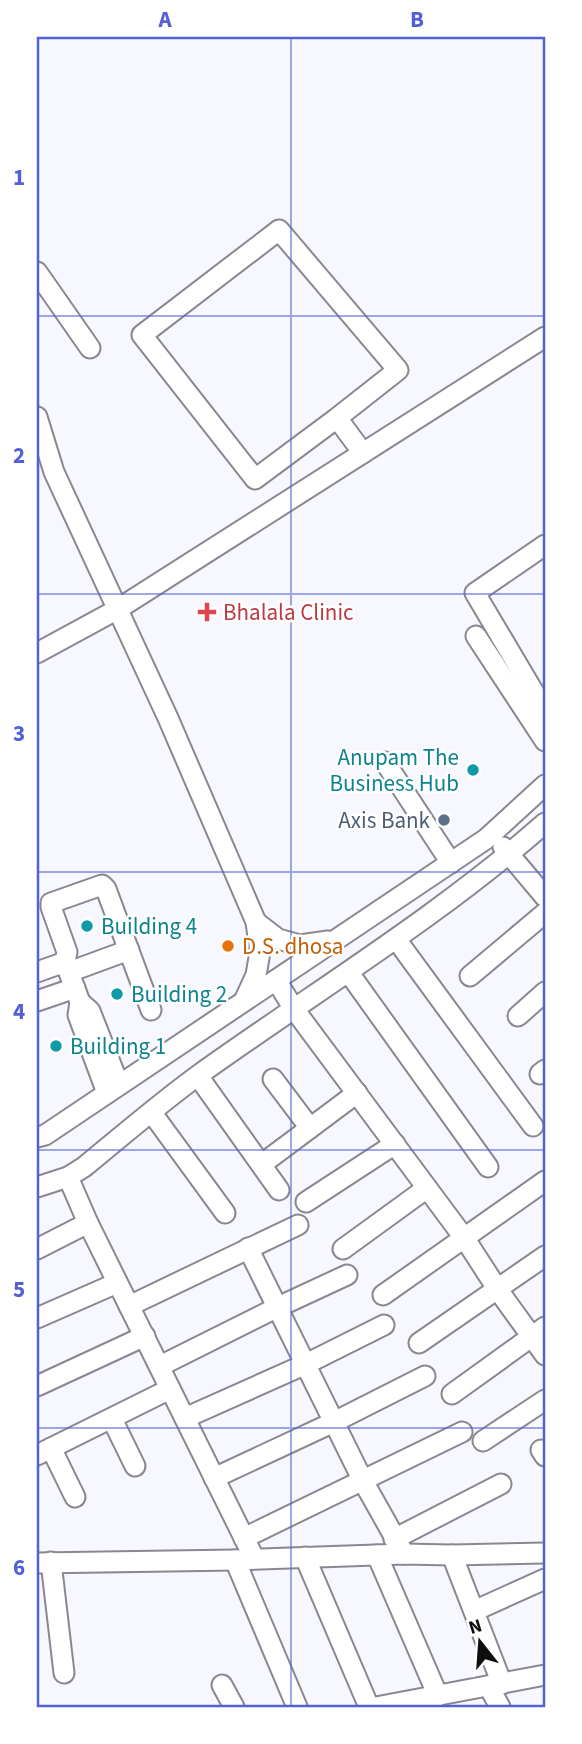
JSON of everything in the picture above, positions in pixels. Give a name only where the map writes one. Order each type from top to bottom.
[{"type":"street","points":[[279,230],[398,370],[337,418],[254,479],[142,335],[279,230]]},
{"type":"street","points":[[37,272],[90,348]]},
{"type":"street","points":[[37,653],[118,609],[545,337]]},
{"type":"street","points":[[37,418],[46,475],[118,609],[256,922],[260,952],[256,975],[244,1001]]},
{"type":"street","points":[[337,418],[363,453]]},
{"type":"street","points":[[545,545],[475,593],[545,711]]},
{"type":"street","points":[[476,636],[545,741]]},
{"type":"street","points":[[385,762],[450,863]]},
{"type":"street","points":[[37,1137],[45,1135],[486,839],[545,785]]},
{"type":"street","points":[[37,1187],[68,1177],[84,1167],[198,1076],[396,939],[509,855],[545,823]]},
{"type":"street","points":[[492,833],[545,897]]},
{"type":"street","points":[[113,1089],[78,1015],[67,952],[51,903],[102,885],[106,889],[151,1010]]},
{"type":"street","points":[[470,976],[545,913]]},
{"type":"street","points":[[256,922],[278,939],[300,945],[335,940]]},
{"type":"street","points":[[396,939],[533,1126]]},
{"type":"street","points":[[37,1002],[130,950]]},
{"type":"street","points":[[37,972],[72,981]]},
{"type":"street","points":[[349,973],[488,1167]]},
{"type":"street","points":[[276,980],[465,1239],[498,1290],[539,1332],[545,1355]]},
{"type":"street","points":[[518,1016],[545,992]]},
{"type":"street","points":[[198,1076],[279,1190]]},
{"type":"street","points":[[273,1079],[310,1128]]},
{"type":"street","points":[[262,1164],[357,1093]]},
{"type":"street","points":[[152,1113],[225,1213]]},
{"type":"street","points":[[306,1202],[395,1144]]},
{"type":"street","points":[[68,1177],[117,1283],[244,1538],[245,1559],[298,1707]]},
{"type":"street","points":[[383,1295],[545,1181]]},
{"type":"street","points":[[343,1249],[427,1188]]},
{"type":"street","points":[[37,1249],[88,1223]]},
{"type":"street","points":[[129,1306],[298,1225]]},
{"type":"street","points":[[248,1248],[363,1481],[399,1547]]},
{"type":"street","points":[[419,1343],[545,1256]]},
{"type":"street","points":[[160,1366],[347,1275]]},
{"type":"street","points":[[37,1318],[117,1283]]},
{"type":"street","points":[[185,1418],[306,1364],[384,1325]]},
{"type":"street","points":[[452,1394],[539,1332]]},
{"type":"street","points":[[37,1386],[145,1336]]},
{"type":"street","points":[[214,1478],[425,1376]]},
{"type":"street","points":[[75,1497],[44,1452],[170,1389]]},
{"type":"street","points":[[483,1441],[545,1400]]},
{"type":"street","points":[[112,1419],[135,1466]]},
{"type":"street","points":[[244,1538],[462,1432]]},
{"type":"street","points":[[64,1673],[44,1563],[377,1555],[399,1547],[501,1484]]},
{"type":"street","points":[[399,1547],[452,1555],[545,1553]]},
{"type":"street","points":[[377,1555],[438,1696]]},
{"type":"street","points":[[452,1555],[474,1611],[496,1697]]},
{"type":"street","points":[[305,1557],[369,1707]]},
{"type":"street","points":[[474,1611],[545,1579]]},
{"type":"street","points":[[376,1707],[411,1704],[438,1696],[496,1697],[545,1675]]},
{"type":"street","points":[[222,1685],[233,1707]]},
{"type":"place","name":"Bhalala Clinic","points":[[207,612]]},
{"type":"place","name":"Anupam The Business Hub","points":[[473,770]]},
{"type":"place","name":"Axis Bank","points":[[444,820]]},
{"type":"place","name":"Building 4","points":[[87,926]]},
{"type":"place","name":"D.S. dhosa","points":[[228,946]]},
{"type":"place","name":"Building 2","points":[[117,994]]},
{"type":"place","name":"Building 1","points":[[56,1046]]}]
